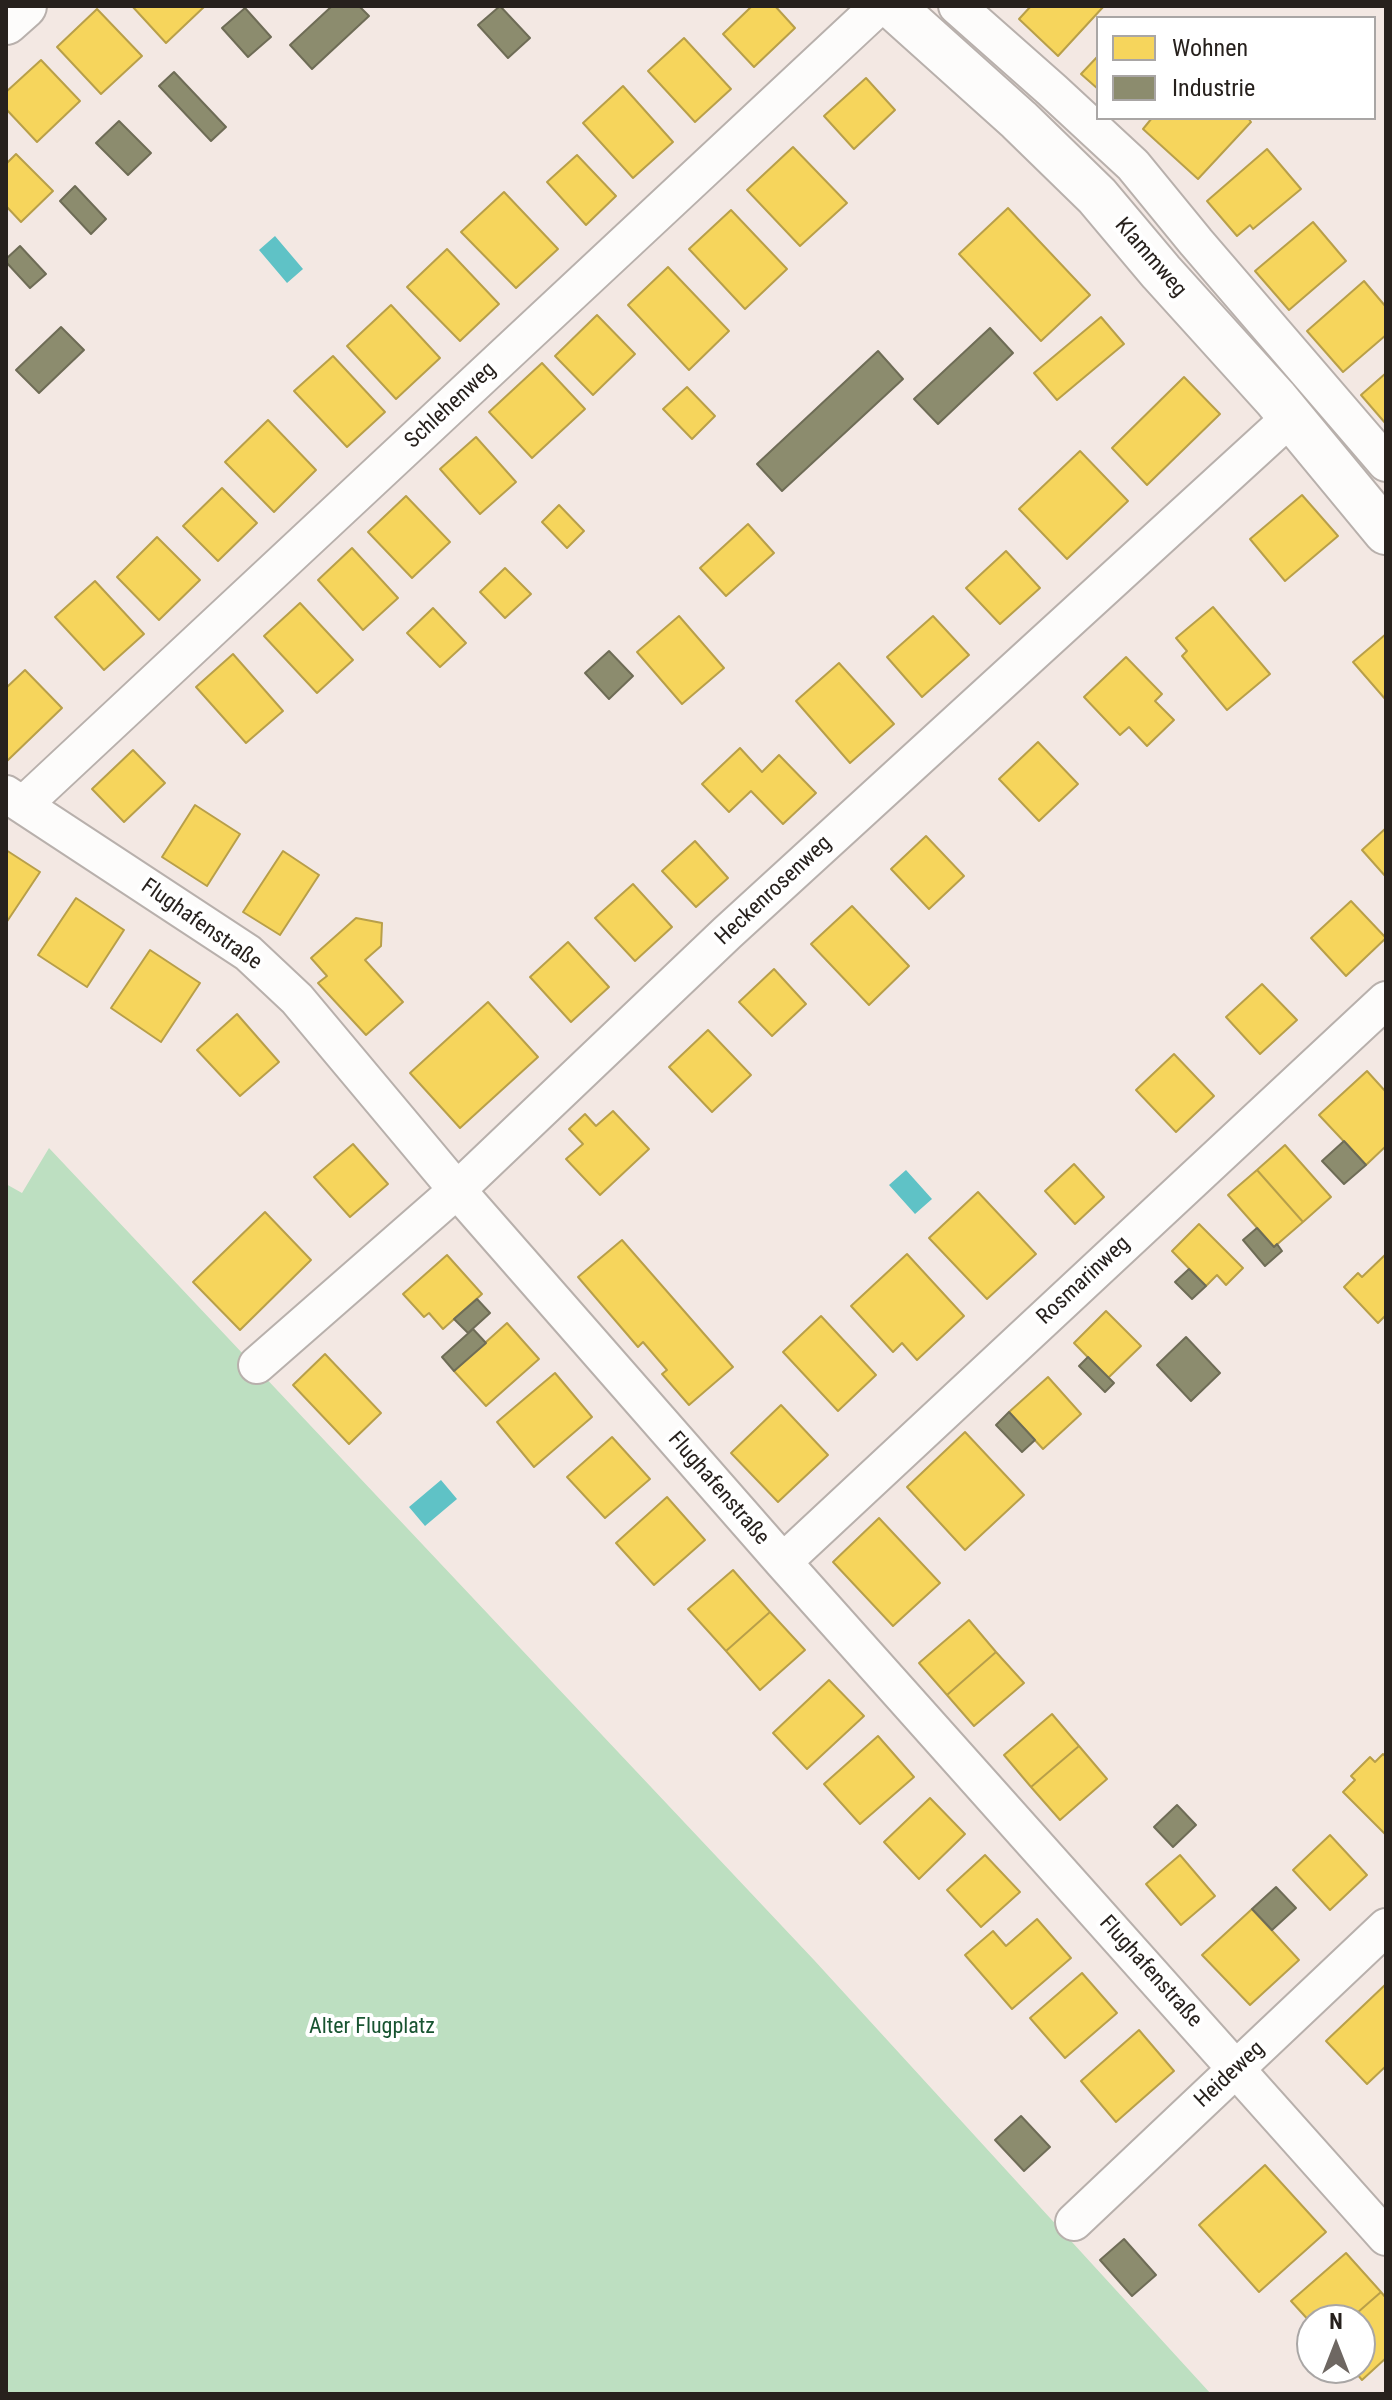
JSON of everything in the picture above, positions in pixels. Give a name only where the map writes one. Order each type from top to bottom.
[{"type":"main road","points":[[6,22],[24,6]]},
{"type":"main road","name":"Klammweg","points":[[892,6],[1019,120],[1097,196],[1291,417],[1386,532]]},
{"type":"street","name":"Schlehenweg","points":[[14,800],[879,6]]},
{"type":"street","name":"Klammweg","points":[[957,6],[1133,165],[1386,463]]},
{"type":"street","name":"Heckenrosenweg","points":[[257,1365],[457,1190],[738,923],[1291,417]]},
{"type":"street","name":"Flughafenstraße","points":[[14,800],[248,953],[297,999],[457,1190],[783,1562],[1386,2237]]},
{"type":"street","name":"Rosmarinweg","points":[[783,1562],[1386,1000]]},
{"type":"street","name":"Heideweg","points":[[1074,2222],[1386,1927]]},
{"type":"green space","name":"Alter Flugplatz","points":[[49,1148],[814,1960],[1211,2394],[6,2394],[6,1184],[22,1193]]},
{"type":"water","points":[[275,236],[303,269],[287,283],[259,250]]},
{"type":"water","points":[[906,1170],[932,1199],[915,1214],[889,1185]]},
{"type":"water","points":[[441,1480],[457,1499],[425,1526],[409,1507]]},
{"type":"building: Wohnen","points":[[132,6],[205,6],[166,43]]},
{"type":"building: Wohnen","points":[[752,6],[775,6],[795,28],[754,67],[723,34]]},
{"type":"building: Wohnen","points":[[1031,6],[1104,6],[1058,56],[1019,19]]},
{"type":"building: Wohnen","points":[[97,9],[142,56],[101,94],[57,47]]},
{"type":"building: Wohnen","points":[[684,38],[731,89],[695,122],[648,71]]},
{"type":"building: Wohnen","points":[[1096,58],[1096,87],[1081,74]]},
{"type":"building: Wohnen","points":[[41,60],[80,101],[37,142],[6,109],[6,92]]},
{"type":"building: Wohnen","points":[[866,78],[895,110],[854,149],[824,116]]},
{"type":"building: Wohnen","points":[[623,86],[673,142],[633,178],[583,123]]},
{"type":"building: Wohnen","points":[[1150,120],[1251,122],[1198,179],[1143,129]]},
{"type":"building: Wohnen","points":[[793,147],[847,203],[800,246],[747,190]]},
{"type":"building: Wohnen","points":[[1267,149],[1301,189],[1253,229],[1250,225],[1237,236],[1207,201]]},
{"type":"building: Wohnen","points":[[16,154],[53,191],[21,222],[6,206],[6,164]]},
{"type":"building: Wohnen","points":[[577,155],[616,196],[586,225],[547,182]]},
{"type":"building: Wohnen","points":[[504,192],[558,249],[516,288],[461,232]]},
{"type":"building: Wohnen","points":[[1008,208],[1090,295],[1041,341],[959,254]]},
{"type":"building: Wohnen","points":[[731,210],[787,269],[745,309],[689,249]]},
{"type":"building: Wohnen","points":[[1313,222],[1346,261],[1289,310],[1255,271]]},
{"type":"building: Wohnen","points":[[447,249],[499,304],[460,341],[407,287]]},
{"type":"building: Wohnen","points":[[668,267],[729,331],[689,370],[628,305]]},
{"type":"building: Wohnen","points":[[1364,281],[1386,307],[1386,335],[1343,372],[1307,331]]},
{"type":"building: Wohnen","points":[[391,305],[440,358],[396,399],[347,346]]},
{"type":"building: Wohnen","points":[[597,315],[635,354],[593,395],[555,356]]},
{"type":"building: Wohnen","points":[[1101,317],[1124,344],[1057,400],[1034,373]]},
{"type":"building: Wohnen","points":[[333,356],[385,412],[347,447],[294,391]]},
{"type":"building: Wohnen","points":[[542,363],[585,409],[532,458],[489,412]]},
{"type":"building: Wohnen","points":[[1386,373],[1386,424],[1361,395]]},
{"type":"building: Wohnen","points":[[1184,377],[1220,414],[1147,485],[1112,448]]},
{"type":"building: Wohnen","points":[[687,387],[715,416],[692,439],[663,409]]},
{"type":"building: Wohnen","points":[[268,420],[316,470],[274,512],[225,462]]},
{"type":"building: Wohnen","points":[[476,437],[516,482],[480,514],[440,469]]},
{"type":"building: Wohnen","points":[[1080,451],[1128,501],[1067,559],[1019,509]]},
{"type":"building: Wohnen","points":[[222,488],[257,523],[218,561],[183,526]]},
{"type":"building: Wohnen","points":[[1302,495],[1338,536],[1285,581],[1250,539]]},
{"type":"building: Wohnen","points":[[406,496],[450,542],[412,578],[368,532]]},
{"type":"building: Wohnen","points":[[559,505],[584,531],[567,548],[542,522]]},
{"type":"building: Wohnen","points":[[748,524],[774,553],[726,596],[700,568]]},
{"type":"building: Wohnen","points":[[157,537],[200,580],[159,620],[117,577]]},
{"type":"building: Wohnen","points":[[352,548],[398,598],[363,630],[318,580]]},
{"type":"building: Wohnen","points":[[1006,551],[1040,588],[1000,624],[966,588]]},
{"type":"building: Wohnen","points":[[505,568],[531,594],[505,618],[480,592]]},
{"type":"building: Wohnen","points":[[95,581],[144,634],[104,670],[55,617]]},
{"type":"building: Wohnen","points":[[300,603],[353,660],[317,693],[264,636]]},
{"type":"building: Wohnen","points":[[1213,607],[1270,674],[1227,710],[1182,656],[1187,651],[1176,638]]},
{"type":"building: Wohnen","points":[[433,608],[466,643],[440,667],[407,633]]},
{"type":"building: Wohnen","points":[[679,616],[724,668],[682,704],[637,652]]},
{"type":"building: Wohnen","points":[[933,616],[969,655],[922,697],[887,657]]},
{"type":"building: Wohnen","points":[[1386,634],[1386,700],[1353,662]]},
{"type":"building: Wohnen","points":[[233,654],[283,711],[246,743],[196,687]]},
{"type":"building: Wohnen","points":[[1126,657],[1162,694],[1155,701],[1174,720],[1147,746],[1129,727],[1120,735],[1084,697]]},
{"type":"building: Wohnen","points":[[839,663],[894,724],[850,763],[796,701]]},
{"type":"building: Wohnen","points":[[25,670],[62,708],[7,761],[6,688]]},
{"type":"building: Wohnen","points":[[1038,742],[1078,784],[1039,821],[999,779]]},
{"type":"building: Wohnen","points":[[740,748],[762,772],[779,755],[816,793],[783,824],[751,791],[729,812],[702,784]]},
{"type":"building: Wohnen","points":[[133,750],[165,783],[124,822],[92,789]]},
{"type":"building: Wohnen","points":[[195,805],[240,834],[207,886],[162,857]]},
{"type":"building: Wohnen","points":[[1386,828],[1386,877],[1362,850]]},
{"type":"building: Wohnen","points":[[926,836],[964,876],[929,909],[891,869]]},
{"type":"building: Wohnen","points":[[695,841],[728,878],[696,907],[662,871]]},
{"type":"building: Wohnen","points":[[6,850],[40,872],[6,923]]},
{"type":"building: Wohnen","points":[[283,851],[319,875],[280,935],[243,912]]},
{"type":"building: Wohnen","points":[[633,884],[672,927],[635,961],[595,918]]},
{"type":"building: Wohnen","points":[[76,898],[124,930],[87,987],[38,955]]},
{"type":"building: Wohnen","points":[[1351,901],[1386,938],[1346,976],[1311,938]]},
{"type":"building: Wohnen","points":[[852,906],[909,966],[869,1005],[811,944]]},
{"type":"building: Wohnen","points":[[356,918],[382,923],[381,946],[365,960],[403,1002],[366,1035],[318,983],[327,976],[311,958]]},
{"type":"building: Wohnen","points":[[568,942],[609,987],[571,1022],[530,977]]},
{"type":"building: Wohnen","points":[[150,950],[200,983],[161,1042],[111,1008]]},
{"type":"building: Wohnen","points":[[774,969],[806,1004],[772,1036],[739,1002]]},
{"type":"building: Wohnen","points":[[1262,984],[1297,1020],[1260,1054],[1226,1017]]},
{"type":"building: Wohnen","points":[[488,1002],[538,1057],[460,1128],[410,1073]]},
{"type":"building: Wohnen","points":[[237,1014],[279,1062],[240,1096],[197,1050]]},
{"type":"building: Wohnen","points":[[708,1030],[751,1075],[712,1112],[669,1067]]},
{"type":"building: Wohnen","points":[[1174,1054],[1214,1096],[1176,1132],[1136,1090]]},
{"type":"building: Wohnen","points":[[1367,1071],[1386,1092],[1386,1146],[1366,1165],[1319,1115]]},
{"type":"building: Wohnen","points":[[613,1111],[649,1149],[600,1195],[566,1159],[583,1144],[569,1129],[585,1114],[596,1126]]},
{"type":"building: Wohnen","points":[[353,1144],[388,1184],[350,1217],[314,1177]]},
{"type":"building: Wohnen","points":[[1285,1145],[1331,1197],[1303,1222],[1257,1170]]},
{"type":"building: Wohnen","points":[[1074,1164],[1104,1197],[1075,1224],[1045,1191]]},
{"type":"building: Wohnen","points":[[1257,1170],[1303,1222],[1274,1247],[1228,1195]]},
{"type":"building: Wohnen","points":[[978,1192],[1036,1254],[987,1299],[929,1238]]},
{"type":"building: Wohnen","points":[[265,1212],[311,1260],[240,1330],[193,1282]]},
{"type":"building: Wohnen","points":[[1199,1224],[1243,1268],[1226,1285],[1217,1275],[1206,1286],[1172,1251]]},
{"type":"building: Wohnen","points":[[622,1240],[733,1367],[689,1405],[662,1374],[667,1370],[643,1342],[638,1347],[578,1277]]},
{"type":"building: Wohnen","points":[[907,1254],[964,1316],[917,1360],[902,1343],[893,1352],[851,1306]]},
{"type":"building: Wohnen","points":[[1386,1254],[1386,1315],[1378,1323],[1344,1287],[1358,1273],[1362,1277]]},
{"type":"building: Wohnen","points":[[447,1255],[482,1294],[443,1329],[429,1313],[424,1317],[403,1294]]},
{"type":"building: Wohnen","points":[[1106,1311],[1141,1346],[1108,1378],[1074,1343]]},
{"type":"building: Wohnen","points":[[821,1316],[876,1375],[838,1411],[783,1352]]},
{"type":"building: Wohnen","points":[[507,1323],[539,1359],[486,1406],[454,1371]]},
{"type":"building: Wohnen","points":[[325,1354],[381,1413],[349,1444],[293,1385]]},
{"type":"building: Wohnen","points":[[555,1373],[592,1417],[534,1467],[497,1422]]},
{"type":"building: Wohnen","points":[[1048,1377],[1081,1414],[1043,1449],[1009,1412]]},
{"type":"building: Wohnen","points":[[781,1405],[828,1455],[778,1502],[731,1453]]},
{"type":"building: Wohnen","points":[[965,1432],[1024,1495],[965,1550],[907,1487]]},
{"type":"building: Wohnen","points":[[612,1437],[650,1479],[605,1518],[567,1477]]},
{"type":"building: Wohnen","points":[[667,1497],[705,1540],[654,1585],[616,1543]]},
{"type":"building: Wohnen","points":[[879,1518],[940,1583],[893,1626],[833,1562]]},
{"type":"building: Wohnen","points":[[733,1570],[770,1612],[726,1651],[688,1609]]},
{"type":"building: Wohnen","points":[[770,1612],[805,1650],[760,1690],[726,1651]]},
{"type":"building: Wohnen","points":[[969,1620],[996,1652],[947,1695],[919,1663]]},
{"type":"building: Wohnen","points":[[996,1652],[1024,1683],[974,1726],[947,1695]]},
{"type":"building: Wohnen","points":[[829,1680],[864,1716],[807,1769],[773,1733]]},
{"type":"building: Wohnen","points":[[1052,1714],[1079,1746],[1031,1787],[1004,1755]]},
{"type":"building: Wohnen","points":[[878,1736],[914,1777],[860,1824],[824,1784]]},
{"type":"building: Wohnen","points":[[1079,1746],[1107,1779],[1060,1820],[1031,1787]]},
{"type":"building: Wohnen","points":[[1383,1754],[1386,1757],[1386,1835],[1343,1792],[1355,1780],[1351,1776],[1370,1757],[1375,1762]]},
{"type":"building: Wohnen","points":[[930,1798],[965,1834],[919,1879],[884,1842]]},
{"type":"building: Wohnen","points":[[1330,1835],[1367,1875],[1330,1910],[1293,1870]]},
{"type":"building: Wohnen","points":[[985,1855],[1020,1892],[981,1927],[947,1890]]},
{"type":"building: Wohnen","points":[[1180,1855],[1215,1896],[1181,1925],[1146,1884]]},
{"type":"building: Wohnen","points":[[1252,1909],[1299,1960],[1250,2005],[1202,1955]]},
{"type":"building: Wohnen","points":[[1037,1919],[1071,1958],[1012,2009],[965,1955],[993,1931],[1006,1946]]},
{"type":"building: Wohnen","points":[[1082,1973],[1117,2013],[1065,2058],[1030,2018]]},
{"type":"building: Wohnen","points":[[1386,1984],[1386,2066],[1367,2084],[1326,2041]]},
{"type":"building: Wohnen","points":[[1139,2030],[1174,2071],[1116,2122],[1081,2081]]},
{"type":"building: Wohnen","points":[[1265,2165],[1326,2232],[1259,2292],[1199,2225]]},
{"type":"building: Wohnen","points":[[1346,2253],[1381,2292],[1367,2304],[1296,2304],[1296,2306],[1291,2301]]},
{"type":"building: Wohnen","points":[[1381,2292],[1386,2298],[1386,2358],[1376,2367],[1376,2304],[1367,2304]]},
{"type":"building: Industrie","points":[[332,6],[359,6],[369,16],[312,69],[290,45]]},
{"type":"building: Industrie","points":[[500,6],[530,38],[508,58],[478,25]]},
{"type":"building: Industrie","points":[[245,8],[271,37],[248,57],[222,28]]},
{"type":"building: Industrie","points":[[174,72],[226,127],[211,141],[159,86]]},
{"type":"building: Industrie","points":[[119,121],[151,153],[128,175],[96,143]]},
{"type":"building: Industrie","points":[[75,186],[106,219],[91,234],[60,201]]},
{"type":"building: Industrie","points":[[20,246],[46,274],[30,288],[6,262]]},
{"type":"building: Industrie","points":[[61,327],[84,350],[39,393],[16,370]]},
{"type":"building: Industrie","points":[[990,328],[1013,353],[938,424],[914,399]]},
{"type":"building: Industrie","points":[[878,351],[903,379],[782,491],[757,464]]},
{"type":"building: Industrie","points":[[609,651],[633,676],[609,699],[585,673]]},
{"type":"building: Industrie","points":[[1344,1141],[1366,1165],[1344,1184],[1322,1161]]},
{"type":"building: Industrie","points":[[1257,1228],[1274,1247],[1277,1244],[1282,1251],[1265,1266],[1243,1240]]},
{"type":"building: Industrie","points":[[1189,1269],[1206,1286],[1192,1299],[1175,1282]]},
{"type":"building: Industrie","points":[[477,1299],[490,1313],[468,1333],[454,1319]]},
{"type":"building: Industrie","points":[[473,1329],[486,1343],[454,1371],[442,1357]]},
{"type":"building: Industrie","points":[[1186,1337],[1220,1373],[1191,1401],[1157,1365]]},
{"type":"building: Industrie","points":[[1088,1357],[1114,1383],[1105,1392],[1079,1366]]},
{"type":"building: Industrie","points":[[1009,1412],[1035,1440],[1022,1452],[996,1425]]},
{"type":"building: Industrie","points":[[1177,1805],[1196,1825],[1173,1847],[1154,1827]]},
{"type":"building: Industrie","points":[[1276,1887],[1296,1908],[1272,1930],[1252,1909]]},
{"type":"building: Industrie","points":[[1021,2116],[1050,2147],[1024,2171],[995,2140]]},
{"type":"building: Industrie","points":[[1124,2239],[1156,2275],[1132,2296],[1100,2260]]}]
